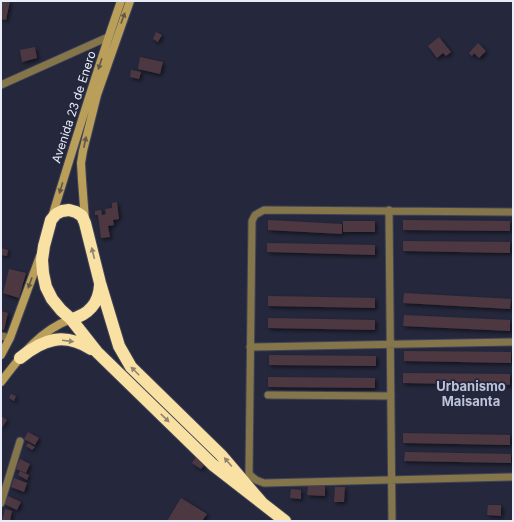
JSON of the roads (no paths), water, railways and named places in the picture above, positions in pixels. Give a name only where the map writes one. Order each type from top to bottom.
[{"type":"highway","points":[[262,503],[221,455],[131,367],[119,346],[100,284],[85,222],[82,216],[69,210],[56,214],[51,220],[42,260],[46,287],[60,310],[71,319],[97,352],[213,465],[285,521]]},
{"type":"highway","points":[[71,319],[82,315],[92,307],[98,296],[100,284]]},
{"type":"highway","points":[[20,358],[33,347],[49,340],[66,339],[82,343],[97,352]]},
{"type":"main road","name":"Avenida 23 de Enero","points":[[51,220],[108,37],[121,1]]},
{"type":"main road","name":"Avenida 23 de Enero","points":[[85,222],[81,163],[83,151],[97,95],[130,1]]},
{"type":"main road","points":[[1,355],[10,338],[44,246]]},
{"type":"main road","points":[[1,382],[36,340],[47,331],[71,319]]},
{"type":"street","points":[[1,85],[108,37]]},
{"type":"street","points":[[513,212],[264,210],[255,215],[252,221],[249,474],[264,483],[513,477]]},
{"type":"street","points":[[389,210],[392,521]]},
{"type":"street","points":[[1,336],[10,338]]},
{"type":"street","points":[[250,347],[513,342]]},
{"type":"street","points":[[268,395],[391,396]]},
{"type":"street","points":[[1,503],[20,441]]},
{"type":"district","name":"Urbanismo Maisanta","points":[[471,394]]}]
